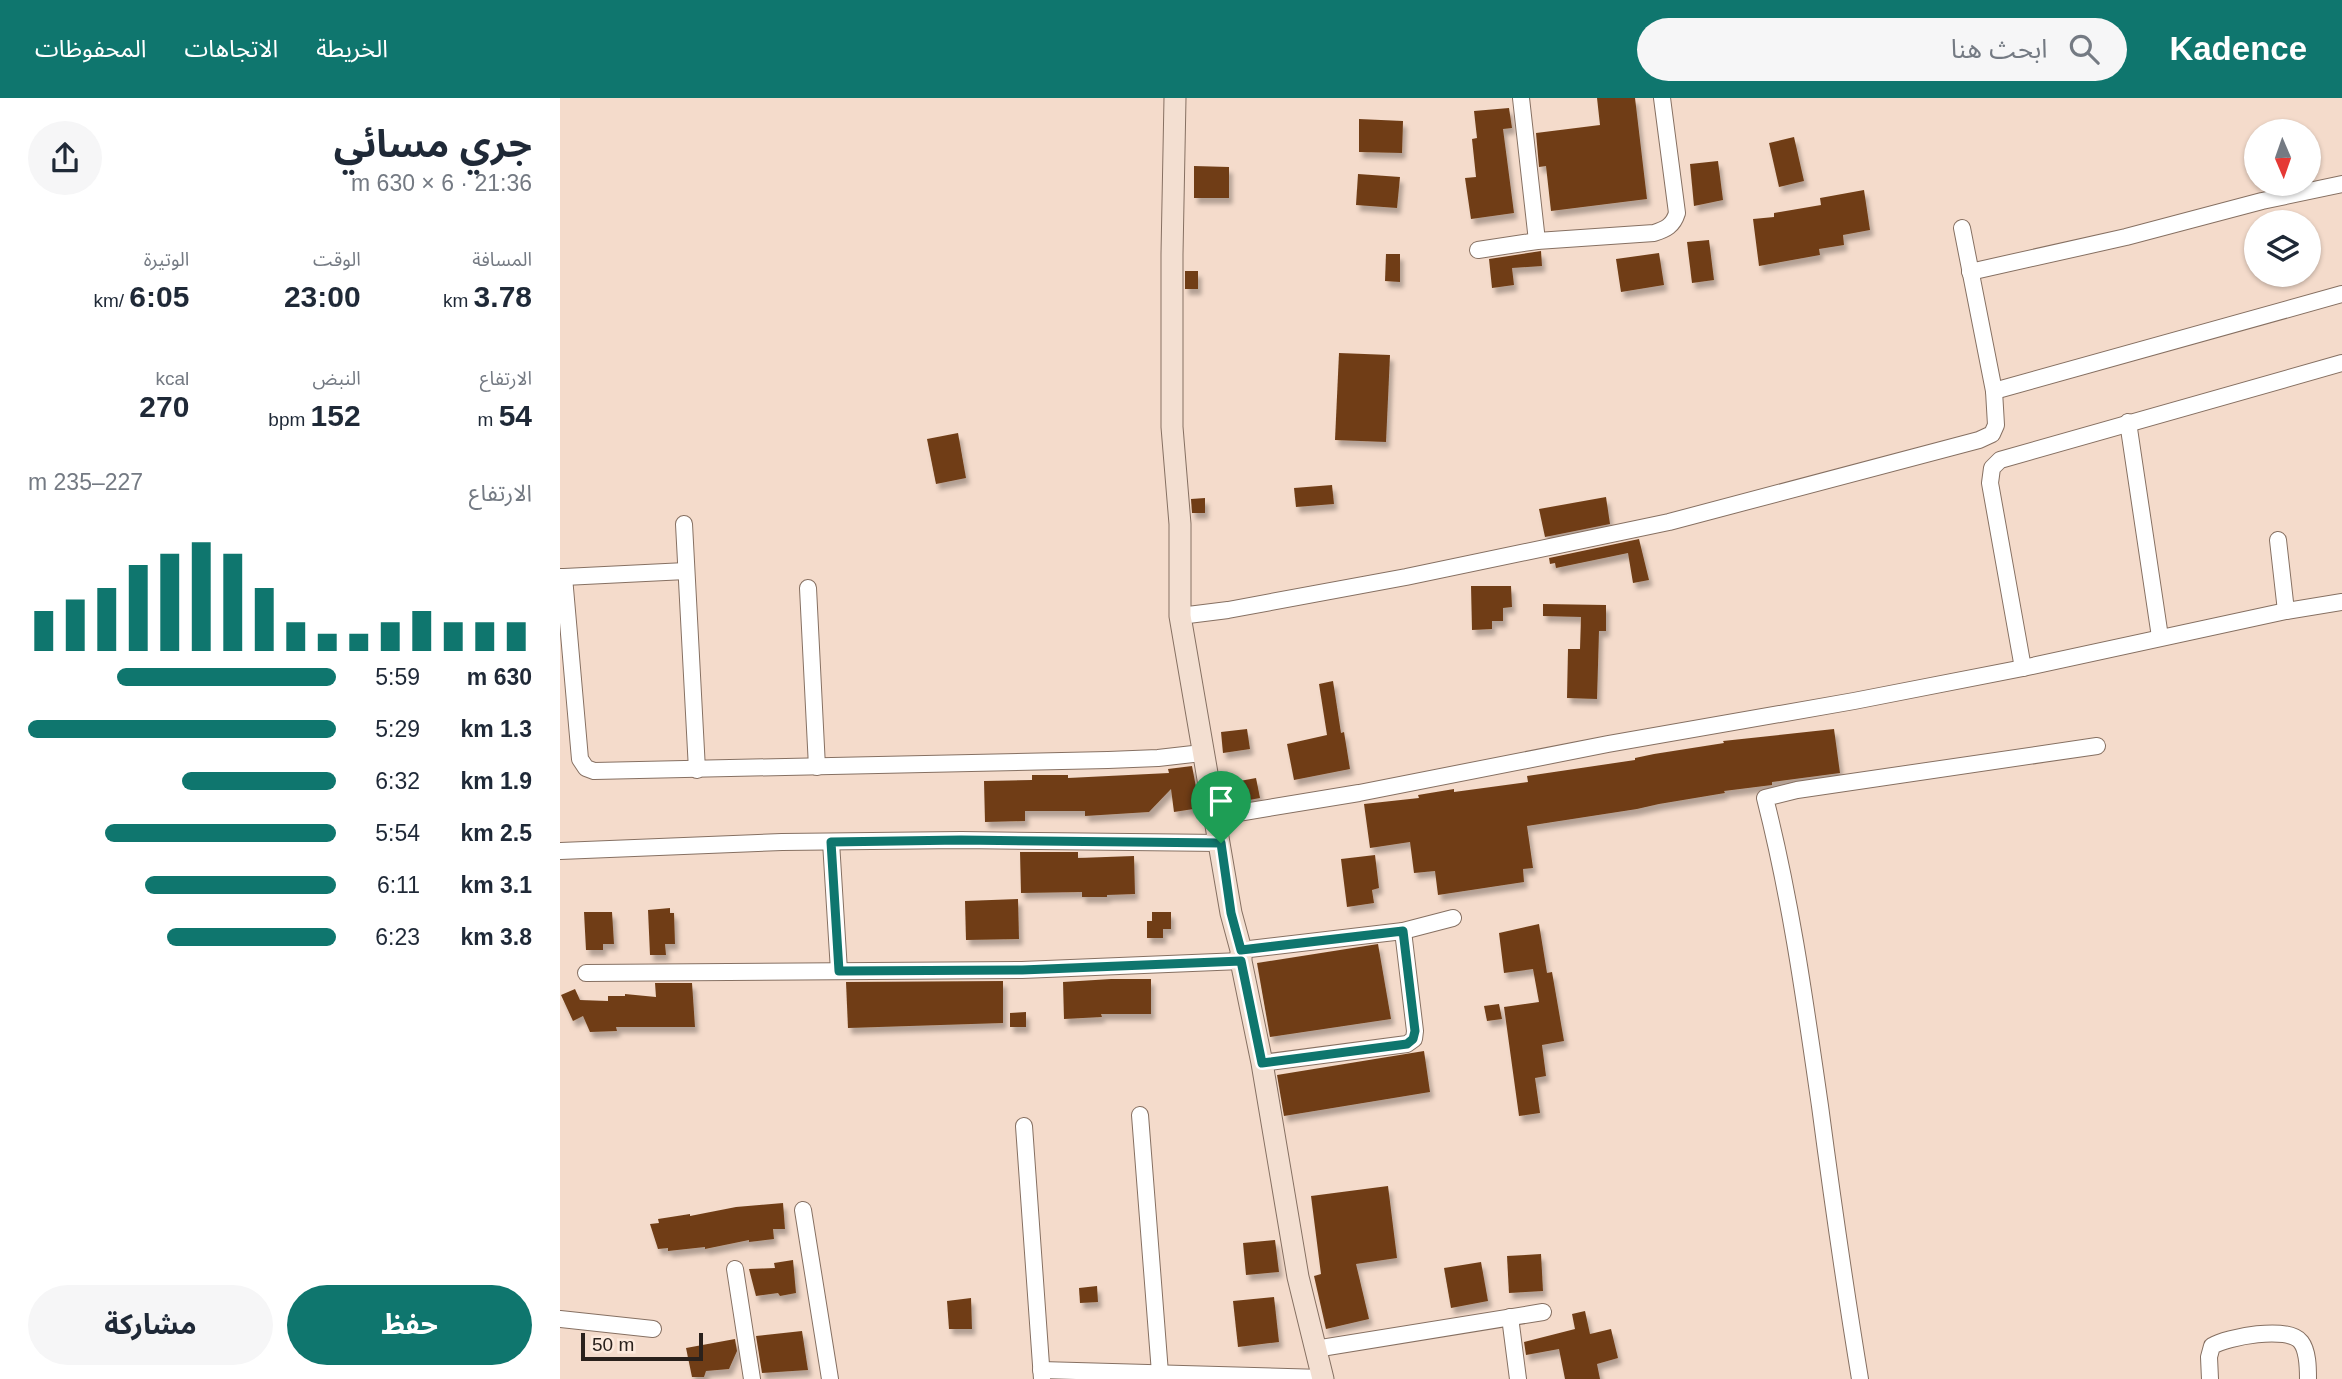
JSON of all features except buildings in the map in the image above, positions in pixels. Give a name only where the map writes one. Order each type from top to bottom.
[{"type":"main road","points":[[1175,98],[1172,427],[1180,524],[1180,616],[1231,913],[1262,1063],[1286,1215],[1323,1378]]},
{"type":"street","points":[[1521,98],[1538,241]]},
{"type":"street","points":[[1478,250],[1538,241],[1654,233],[1666,229],[1674,222],[1677,213],[1662,98]]},
{"type":"street","points":[[1970,272],[2342,184]]},
{"type":"street","points":[[1180,616],[1228,610],[1406,577],[1669,522],[1992,435],[1996,425],[1993,391],[1962,228]]},
{"type":"street","points":[[1993,391],[2342,294]]},
{"type":"street","points":[[2023,668],[1990,484],[1992,468],[2000,460],[2342,363]]},
{"type":"street","points":[[2128,422],[2160,637]]},
{"type":"street","points":[[684,524],[697,770]]},
{"type":"street","points":[[2278,540],[2286,611]]},
{"type":"street","points":[[686,571],[562,577],[580,759],[583,765],[594,771],[1158,758],[1202,753]]},
{"type":"street","points":[[808,588],[817,767]]},
{"type":"street","points":[[1214,817],[1359,793],[1595,746],[1749,721],[2023,668],[2160,637],[2342,601]]},
{"type":"street","points":[[1860,1379],[1799,959],[1785,877],[1765,798],[1797,790],[2097,746]]},
{"type":"street","points":[[560,851],[961,840],[1221,843]]},
{"type":"street","points":[[831,842],[839,971]]},
{"type":"street","points":[[586,973],[1022,970],[1241,956],[1403,931],[1453,918]]},
{"type":"street","points":[[1262,1063],[1407,1044],[1413,1039],[1415,1031],[1403,931]]},
{"type":"street","points":[[1140,1115],[1160,1373]]},
{"type":"street","points":[[1024,1126],[1042,1375],[1160,1373],[1323,1378]]},
{"type":"street","points":[[803,1210],[830,1379]]},
{"type":"street","points":[[735,1269],[752,1379]]},
{"type":"street","points":[[1315,1349],[1543,1312]]},
{"type":"street","points":[[561,1315],[653,1329]]},
{"type":"street","points":[[1510,1317],[1518,1379]]},
{"type":"street","points":[[2210,1379],[2209,1357],[2212,1346],[2222,1340],[2260,1334],[2289,1334],[2301,1341],[2307,1358],[2308,1379]]},
{"type":"route","points":[[961,840],[1221,843],[1231,913],[1241,950],[1403,931],[1415,1031],[1413,1039],[1407,1044],[1262,1063],[1241,961],[1022,970],[839,971],[831,842],[961,840]]}]
